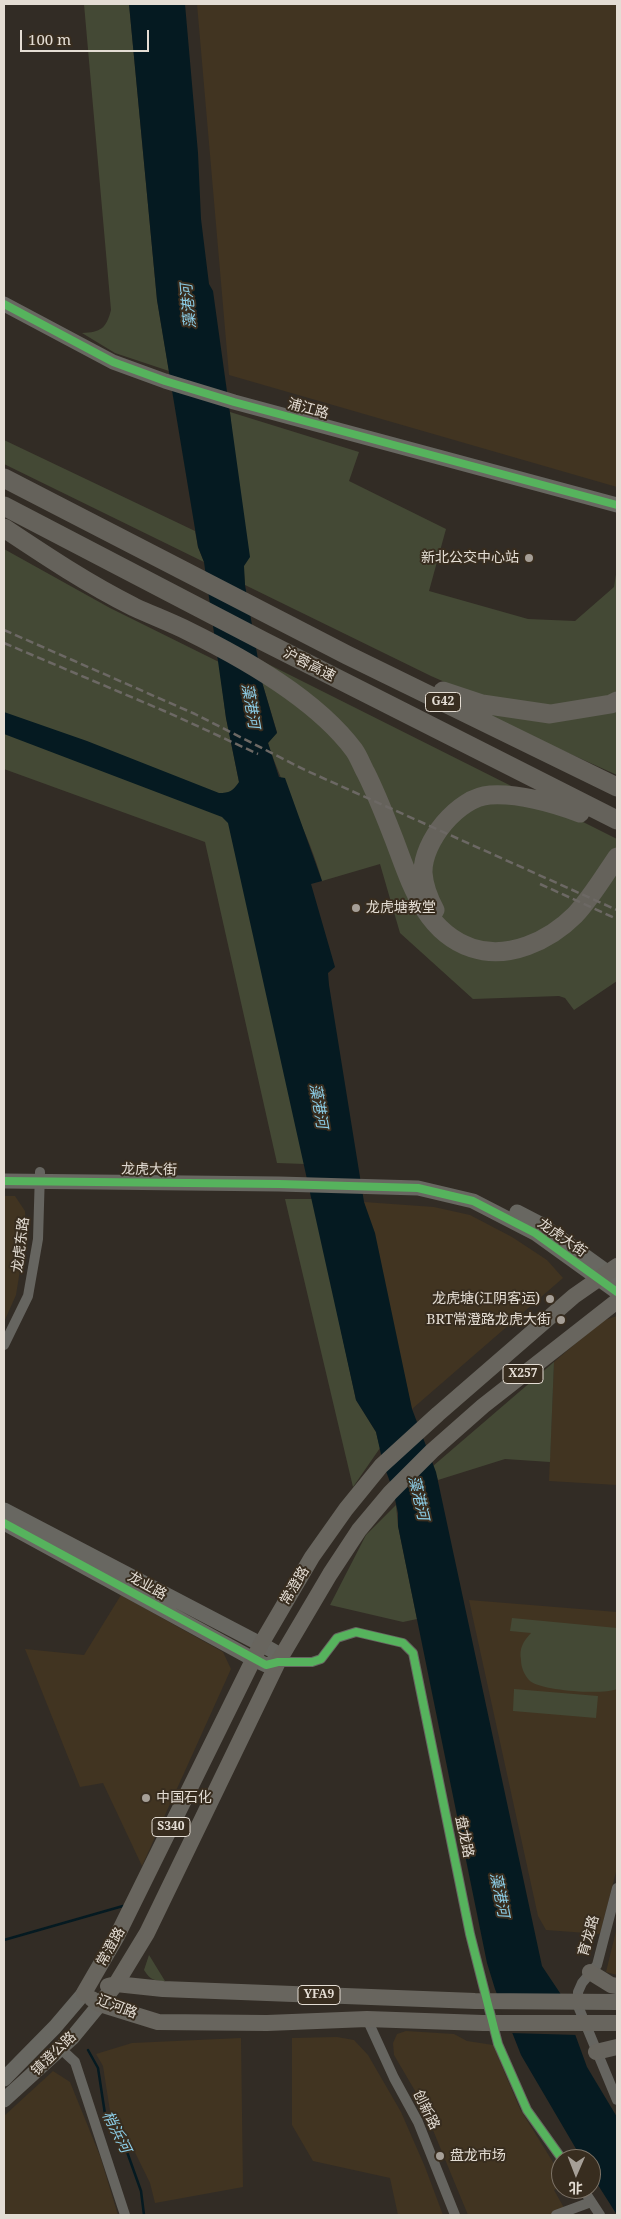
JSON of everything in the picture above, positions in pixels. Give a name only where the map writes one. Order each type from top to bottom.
[{"type":"highway","points":[[4,478],[180,570],[420,683],[482,704],[550,714],[611,704],[617,701]]},
{"type":"highway","name":"沪蓉高速","points":[[4,506],[610,821]]},
{"type":"highway","points":[[4,528],[82,579],[135,607],[187,631],[269,675],[316,711],[355,751],[379,800],[412,888],[420,904],[429,918],[455,940],[471,948],[484,951],[505,951],[522,947],[548,936],[576,914],[617,857]]},
{"type":"highway","name":"沪蓉高速","points":[[269,613],[617,788]]},
{"type":"highway","points":[[610,821],[563,806],[516,796],[489,794],[460,806],[438,830],[426,855],[423,873],[429,899],[438,915],[449,926],[465,936],[480,942],[500,944],[517,941],[548,926],[566,911],[617,841]]},
{"type":"main road","name":"常澄路","points":[[84,1993],[118,1936],[261,1644],[312,1557],[346,1509],[381,1466],[574,1296],[611,1274]]},
{"type":"main road","name":"常澄路","points":[[100,2004],[116,1984],[139,1947],[278,1662],[330,1574],[359,1530],[390,1493],[432,1451],[483,1406],[617,1301]]},
{"type":"main road","points":[[139,1947],[133,1965],[134,1978],[142,1984],[163,1989]]},
{"type":"main road","points":[[590,1972],[611,1985],[617,1986]]},
{"type":"main road","name":"辽河路","points":[[84,1993],[116,1984],[163,1989],[476,2001],[617,2002]]},
{"type":"main road","name":"辽河路","points":[[84,1993],[100,2004],[158,2022],[267,2023],[367,2020],[483,2023],[617,2023]]},
{"type":"main road","points":[[596,2052],[617,2047]]},
{"type":"street","name":"浦江路","points":[[4,304],[113,362],[165,381],[234,402],[617,505]]},
{"type":"street","name":"龙虎大街","points":[[4,1171],[40,1177]]},
{"type":"street","name":"龙虎大街","points":[[4,1181],[40,1177],[373,1182],[417,1179],[479,1194],[542,1225],[611,1274],[617,1292]]},
{"type":"street","name":"龙虎东路","points":[[4,1345],[28,1296],[38,1239],[40,1177]]},
{"type":"street","name":"龙业路","points":[[4,1510],[261,1644],[275,1652],[278,1662],[266,1665],[253,1659],[4,1523]]},
{"type":"street","name":"盘龙路","points":[[278,1662],[312,1662],[321,1659],[337,1638],[356,1632],[403,1643],[413,1653],[470,1934],[498,2044],[527,2110],[555,2149]]},
{"type":"street","name":"育龙路","points":[[617,1888],[597,1965],[590,1972],[578,1992],[578,2006],[617,2100]]},
{"type":"street","name":"镇澄公路","points":[[4,2079],[55,2027],[84,1993]]},
{"type":"street","name":"镇澄公路","points":[[4,2100],[61,2049],[100,2004]]},
{"type":"street","name":"创新路","points":[[367,2020],[394,2078],[418,2122],[455,2215]]},
{"type":"street","points":[[61,2049],[75,2062],[125,2215]]},
{"type":"street","points":[[589,2199],[600,2215]]},
{"type":"street","points":[[556,2215],[591,2202]]},
{"type":"shaded area","points":[[197,4],[617,4],[617,487],[229,375]]},
{"type":"shaded area","points":[[4,1196],[15,1196],[25,1211],[26,1233],[16,1295],[4,1322]]},
{"type":"shaded area","points":[[364,1202],[434,1207],[470,1215],[512,1237],[547,1260],[563,1278],[412,1409]]},
{"type":"shaded area","points":[[617,1316],[617,1485],[549,1481],[554,1362],[602,1321]]},
{"type":"shaded area","points":[[121,1595],[223,1652],[231,1669],[142,1866],[103,1783],[80,1787],[25,1649],[84,1655]]},
{"type":"shaded area","points":[[469,1600],[617,1612],[617,1868],[600,1934],[546,1930],[538,1916]]},
{"type":"shaded area","points":[[617,1927],[617,1975],[606,1972]]},
{"type":"shaded area","points":[[406,2031],[454,2034],[467,2041],[493,2045],[520,2109],[551,2159],[551,2199],[559,2199],[568,2215],[468,2215],[421,2101],[394,2055],[393,2043],[397,2034]]},
{"type":"shaded area","points":[[337,2037],[354,2040],[368,2055],[401,2112],[443,2215],[398,2215],[390,2178],[313,2161],[292,2125],[292,2038]]},
{"type":"shaded area","points":[[241,2038],[243,2187],[155,2203],[150,2183],[122,2126],[110,2111],[103,2066],[96,2054],[132,2043]]},
{"type":"shaded area","points":[[53,2071],[70,2082],[100,2156],[118,2215],[4,2215],[4,2116]]},
{"type":"green space","points":[[84,4],[129,4],[157,300],[169,371],[115,353],[82,333],[94,332],[102,328],[111,310]]},
{"type":"green space","points":[[230,412],[359,452],[349,481],[446,529],[429,591],[528,619],[575,621],[614,587],[617,568],[617,692],[609,696],[550,707],[481,698],[431,676],[245,585]]},
{"type":"green space","points":[[4,440],[195,531],[198,547],[204,562],[4,464]]},
{"type":"green space","points":[[4,549],[110,608],[219,662],[226,718],[251,841],[234,844],[305,1164],[277,1163],[205,842],[4,769]]},
{"type":"green space","points":[[258,659],[617,839],[617,981],[574,1010],[565,998],[559,996],[473,999],[400,933],[380,864],[322,881],[317,863],[268,743],[277,732],[262,682]]},
{"type":"green space","points":[[617,707],[617,775],[488,717],[490,714]]},
{"type":"green space","points":[[285,1199],[313,1199],[356,1400],[376,1432],[380,1448],[353,1487]]},
{"type":"green space","points":[[554,1362],[550,1462],[505,1459],[438,1480],[433,1466]]},
{"type":"green space","points":[[396,1505],[398,1526],[417,1619],[403,1622],[330,1605],[366,1535]]},
{"type":"green space","points":[[512,1618],[617,1628],[617,1689],[599,1692],[559,1690],[530,1681],[521,1663],[521,1649],[531,1633],[510,1631]]},
{"type":"green space","points":[[514,1689],[598,1696],[596,1718],[513,1711]]},
{"type":"green space","points":[[149,1955],[165,1981],[153,1979],[144,1970]]},
{"type":"water","name":"藻港河","points":[[129,4],[185,4],[198,153],[201,219],[209,284],[213,291],[250,557],[244,566],[245,585],[262,682],[277,733],[268,743],[279,777],[285,778],[322,881],[311,884],[335,967],[328,973],[329,985],[364,1202],[375,1233],[412,1409],[436,1472],[542,1966],[560,1993],[587,2067],[617,2117],[617,2215],[601,2190],[601,2149],[576,2149],[521,2055],[495,1989],[487,1963],[398,1526],[398,1513],[393,1490],[383,1463],[376,1432],[356,1400],[228,823],[222,817],[4,734],[4,712],[87,741],[219,793],[230,791],[239,782],[226,718],[204,562],[198,547],[157,300]]},
{"type":"pier","points":[[494,1994],[564,1997],[578,2035],[510,2033]]},
{"type":"waterway","points":[[4,1940],[123,1906]]},
{"type":"waterway","name":"梢浜河","points":[[88,2050],[98,2068],[105,2114],[121,2135],[141,2191],[144,2215]]},
{"type":"railway","points":[[4,630],[195,714],[305,770],[617,910]]},
{"type":"railway","points":[[4,643],[169,713],[258,754]]},
{"type":"railway","points":[[540,884],[617,919]]},
{"type":"cycle path","points":[[4,304],[113,362],[165,381],[234,402],[617,505]]},
{"type":"cycle path","points":[[4,1181],[279,1184],[418,1188],[473,1201],[535,1233],[617,1292]]},
{"type":"cycle path","points":[[4,1523],[266,1665],[278,1662],[312,1662],[321,1659],[337,1638],[356,1632],[403,1643],[413,1653],[470,1934],[498,2044],[527,2110],[555,2149]]},
{"type":"place","name":"新北公交中心站","points":[[529,558]]},
{"type":"place","name":"龙虎塘教堂","points":[[356,908]]},
{"type":"place","name":"龙虎塘(江阴客运)","points":[[550,1299]]},
{"type":"place","name":"BRT常澄路龙虎大街","points":[[561,1320]]},
{"type":"place","name":"中国石化","points":[[146,1798]]},
{"type":"place","name":"盘龙市场","points":[[440,2156]]}]
